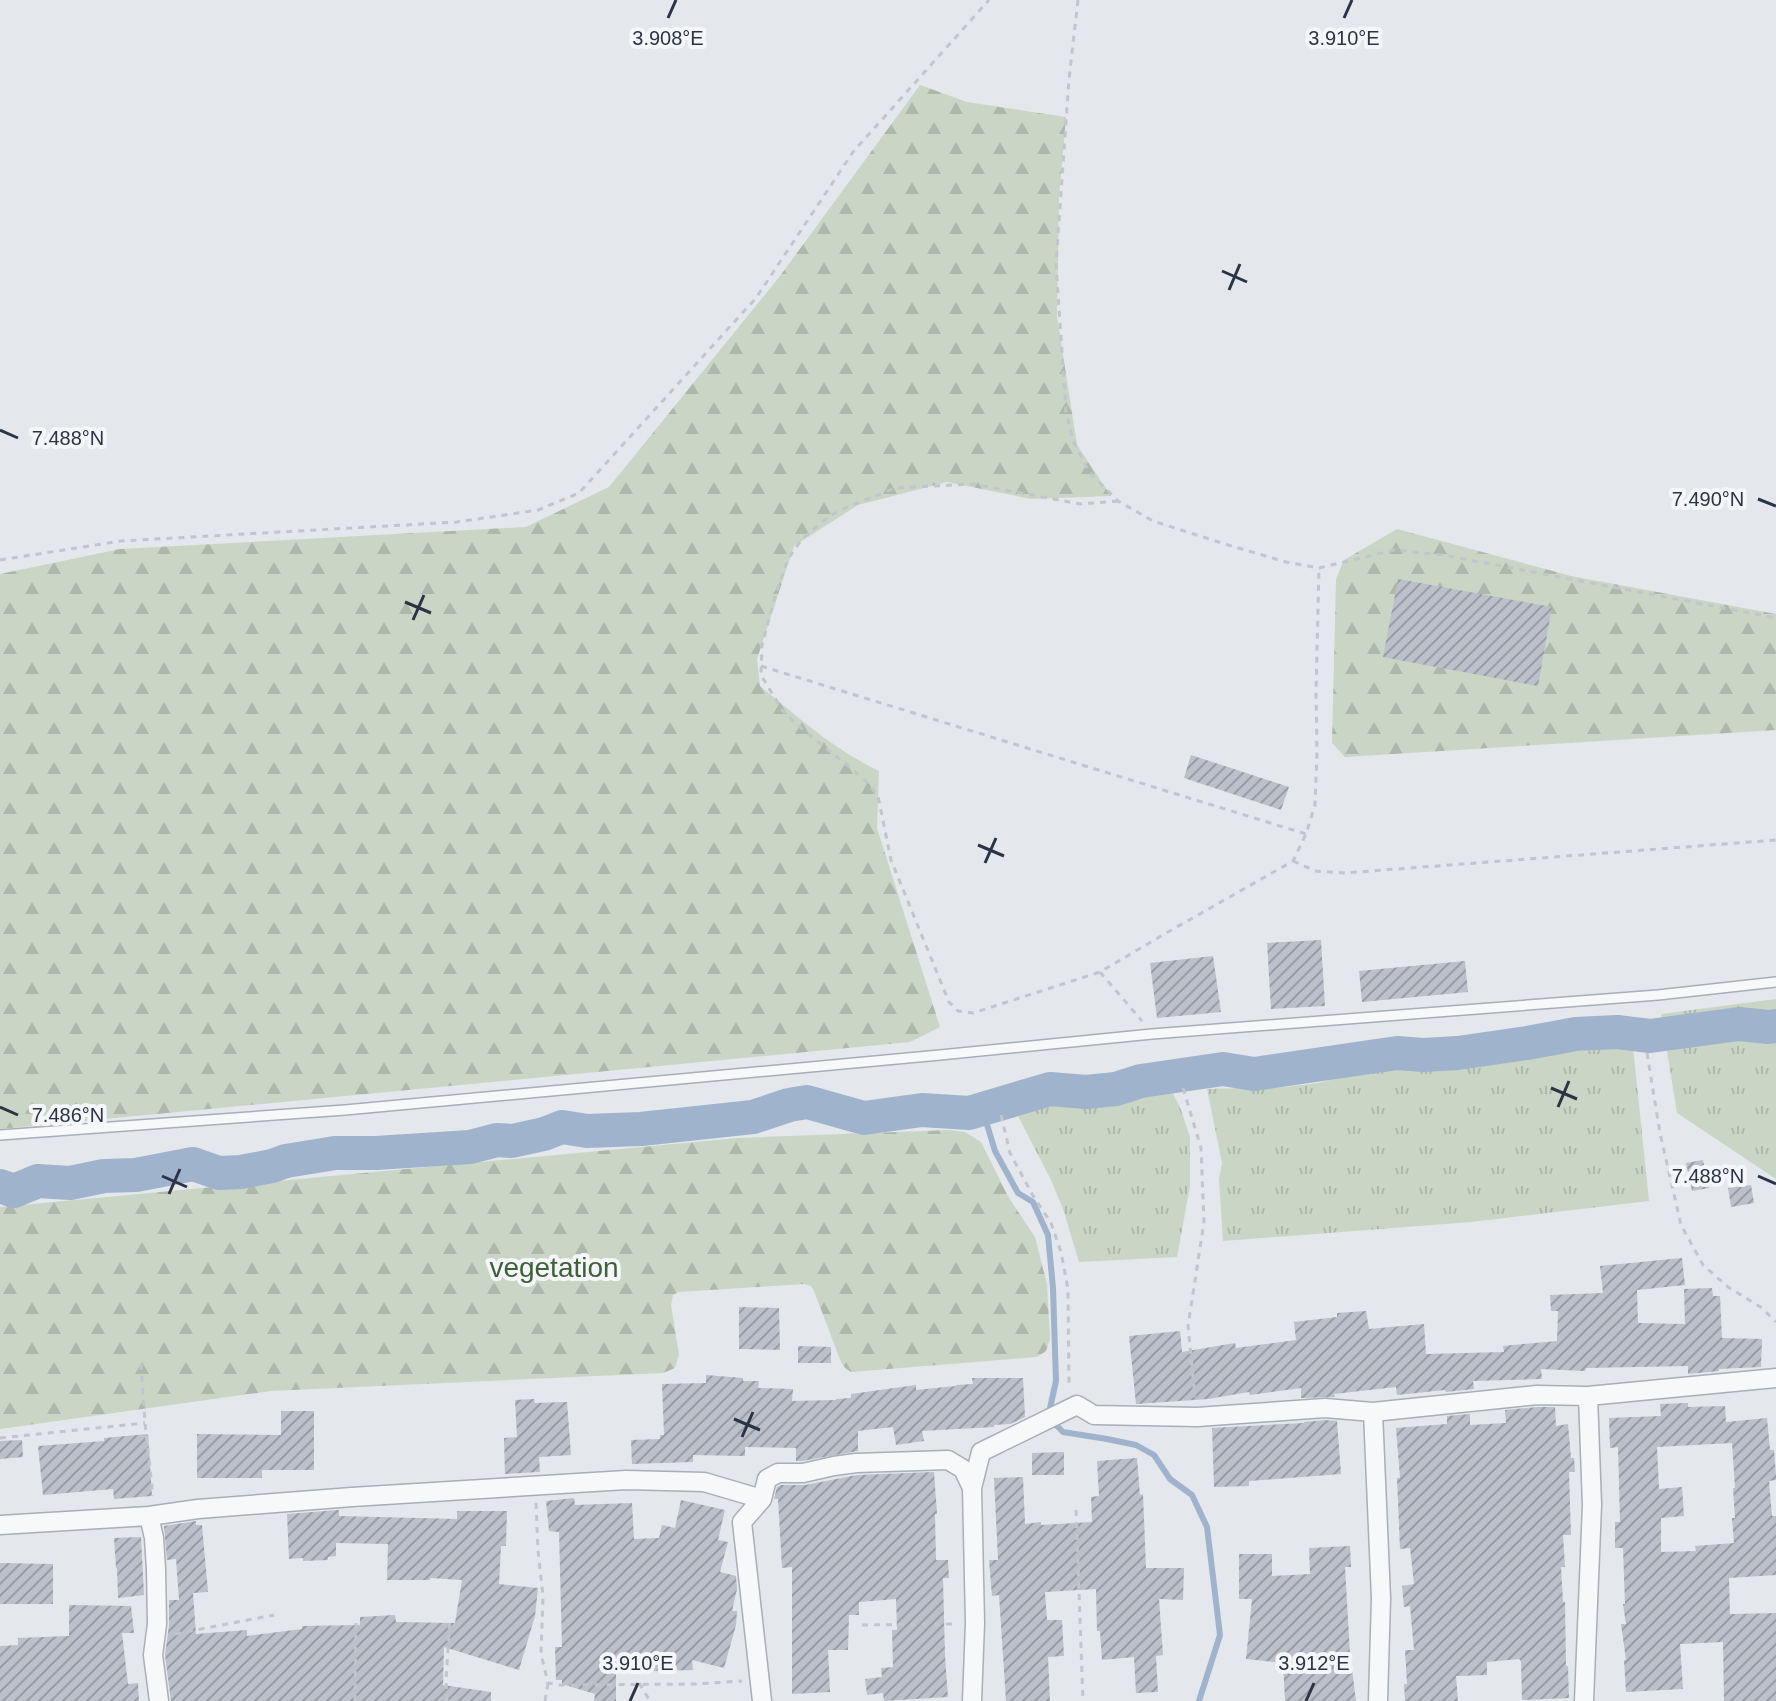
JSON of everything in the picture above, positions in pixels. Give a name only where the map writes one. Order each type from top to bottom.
[{"type":"street","points":[[972,1701],[975,1623],[972,1488],[981,1452],[1077,1405],[1094,1415],[1197,1417],[1325,1408],[1373,1412],[1537,1395],[1588,1396],[1776,1378]]},
{"type":"street","points":[[1584,1701],[1592,1505],[1588,1396]]},
{"type":"street","points":[[1373,1412],[1381,1598],[1378,1701]]},
{"type":"street","points":[[762,1701],[742,1522],[762,1499],[767,1479],[778,1473],[803,1473],[856,1463],[948,1460],[963,1469],[972,1488]]},
{"type":"street","points":[[0,1525],[626,1480],[704,1482],[762,1499]]},
{"type":"street","points":[[152,1516],[157,1624],[153,1655],[159,1701]]},
{"type":"lane","points":[[0,1135],[345,1110],[1152,1034],[1658,995],[1776,982]]},
{"type":"path","points":[[0,560],[121,541],[457,522],[538,510],[579,493],[756,298],[853,152],[989,0]]},
{"type":"path","points":[[1078,0],[1056,264],[1066,412],[1073,441],[1089,472],[1118,501],[1153,521],[1286,562],[1319,568],[1394,550],[1443,555],[1776,618]]},
{"type":"path","points":[[1118,501],[1080,504],[973,484],[895,488],[854,503],[827,518],[802,539],[788,559],[776,593],[762,645],[761,675],[782,710],[864,779],[878,796],[891,860],[904,896],[949,1002],[958,1011],[973,1013],[1100,972],[1293,861],[1315,805],[1319,568]]},
{"type":"path","points":[[761,666],[1306,834]]},
{"type":"path","points":[[1293,861],[1315,871],[1345,873],[1776,840]]},
{"type":"path","points":[[1100,972],[1152,1034]]},
{"type":"path","points":[[1647,1053],[1660,1133],[1681,1225],[1703,1265],[1728,1287],[1762,1308],[1776,1322]]},
{"type":"path","points":[[1183,1088],[1201,1148],[1204,1222],[1188,1326],[1197,1417]]},
{"type":"path","points":[[1001,1115],[1010,1153],[1051,1223],[1061,1252],[1068,1289],[1069,1392],[1077,1405]]},
{"type":"path","points":[[141,1364],[152,1516]]},
{"type":"path","points":[[0,1438],[145,1423]]},
{"type":"path","points":[[536,1485],[543,1596],[541,1654],[548,1683],[545,1701]]},
{"type":"path","points":[[1076,1510],[1083,1701]]},
{"type":"path","points":[[155,1637],[274,1615]]},
{"type":"path","points":[[447,1701],[450,1617]]},
{"type":"path","points":[[355,1701],[356,1621]]},
{"type":"path","points":[[862,1625],[975,1623]]},
{"type":"path","points":[[548,1683],[696,1684],[758,1680]]},
{"type":"path","points":[[639,1683],[650,1701]]},
{"type":"green space","points":[[920,85],[967,102],[1066,117],[1059,197],[1057,316],[1077,445],[1111,496],[1031,499],[947,482],[858,505],[794,546],[757,659],[760,686],[832,743],[879,771],[877,828],[940,1027],[910,1042],[0,1129],[0,574],[120,549],[526,527],[609,487],[780,276]]},
{"type":"green space","points":[[1397,529],[1571,576],[1776,614],[1776,730],[1345,757],[1332,743],[1336,579],[1344,560]]},
{"type":"green space","points":[[1776,999],[1776,1179],[1677,1113],[1661,1014]]},
{"type":"green space","points":[[1633,1047],[1649,1201],[1471,1222],[1223,1241],[1219,1179],[1222,1163],[1207,1089],[1285,1087],[1318,1083],[1391,1066]]},
{"type":"green space","points":[[1169,1086],[1190,1137],[1190,1186],[1177,1257],[1079,1262],[1051,1180],[1016,1112],[1065,1091]]},
{"type":"green space","name":"vegetation","points":[[949,1130],[965,1132],[981,1142],[1009,1198],[1035,1237],[1047,1284],[1050,1339],[1046,1351],[1037,1357],[851,1372],[841,1362],[811,1286],[679,1292],[673,1295],[671,1305],[679,1355],[675,1368],[663,1373],[271,1391],[0,1429],[0,1207],[738,1138]]},
{"type":"building","points":[[1398,579],[1552,607],[1538,686],[1383,657]]},
{"type":"building","points":[[1191,755],[1289,787],[1281,810],[1184,778]]},
{"type":"building","points":[[1321,940],[1325,1006],[1271,1009],[1267,943]]},
{"type":"building","points":[[1213,956],[1221,1012],[1157,1018],[1150,963]]},
{"type":"building","points":[[1465,961],[1468,992],[1362,1002],[1359,971]]},
{"type":"building","points":[[1703,1160],[1709,1188],[1692,1191],[1686,1163]]},
{"type":"building","points":[[1751,1185],[1754,1203],[1731,1207],[1728,1188]]},
{"type":"building","points":[[1682,1258],[1685,1285],[1637,1290],[1638,1323],[1685,1324],[1684,1289],[1712,1288],[1713,1296],[1720,1296],[1722,1338],[1762,1339],[1761,1367],[1688,1374],[1688,1366],[1586,1368],[1585,1371],[1541,1369],[1542,1379],[1473,1381],[1474,1389],[1446,1392],[1397,1395],[1396,1387],[1334,1394],[1335,1397],[1301,1398],[1301,1388],[1136,1404],[1129,1336],[1180,1331],[1182,1352],[1235,1343],[1236,1348],[1296,1340],[1294,1322],[1337,1317],[1337,1313],[1366,1311],[1369,1329],[1424,1324],[1426,1354],[1504,1352],[1503,1346],[1557,1341],[1558,1311],[1551,1311],[1550,1295],[1603,1293],[1600,1266]]},
{"type":"building","points":[[739,1307],[779,1308],[780,1350],[739,1349]]},
{"type":"building","points":[[798,1346],[831,1347],[831,1363],[798,1363]]},
{"type":"building","points":[[706,1375],[759,1381],[758,1388],[793,1389],[792,1401],[836,1400],[851,1398],[851,1394],[916,1385],[916,1390],[973,1384],[972,1378],[1023,1378],[1025,1417],[994,1427],[922,1431],[924,1441],[896,1445],[893,1427],[858,1431],[858,1451],[802,1461],[796,1461],[796,1448],[745,1447],[745,1456],[693,1455],[693,1462],[632,1464],[631,1440],[660,1439],[660,1435],[664,1435],[662,1384],[706,1383]]},
{"type":"building","points":[[534,1399],[535,1403],[567,1402],[571,1455],[539,1457],[540,1472],[505,1474],[504,1438],[517,1437],[515,1400]]},
{"type":"building","points":[[1660,1404],[1725,1406],[1726,1422],[1767,1418],[1776,1475],[1776,1480],[1769,1481],[1772,1516],[1776,1516],[1776,1575],[1729,1578],[1730,1614],[1776,1613],[1776,1701],[1724,1701],[1723,1642],[1680,1644],[1683,1689],[1626,1692],[1621,1624],[1626,1624],[1623,1548],[1615,1548],[1615,1522],[1620,1522],[1618,1447],[1610,1448],[1609,1418],[1661,1416]],"holes":[[[1732,1443],[1735,1518],[1732,1518],[1734,1543],[1695,1546],[1696,1551],[1661,1552],[1661,1518],[1684,1516],[1682,1487],[1659,1489],[1657,1447]]]},
{"type":"building","points":[[1555,1407],[1556,1426],[1568,1424],[1571,1458],[1574,1458],[1575,1472],[1569,1472],[1571,1535],[1563,1535],[1565,1567],[1561,1567],[1569,1698],[1522,1700],[1519,1659],[1487,1662],[1487,1675],[1456,1676],[1458,1701],[1405,1701],[1405,1650],[1414,1650],[1410,1606],[1404,1607],[1402,1586],[1414,1584],[1410,1548],[1400,1549],[1396,1428],[1447,1424],[1447,1416],[1470,1414],[1470,1425],[1506,1423],[1505,1410]]},
{"type":"building","points":[[281,1411],[314,1411],[314,1470],[262,1470],[262,1478],[197,1478],[197,1434],[281,1435]]},
{"type":"building","points":[[1337,1421],[1341,1474],[1249,1481],[1249,1486],[1214,1487],[1212,1428]]},
{"type":"building","points":[[148,1434],[152,1496],[114,1499],[113,1489],[43,1495],[38,1446]]},
{"type":"building","points":[[22,1440],[23,1457],[0,1459],[0,1441]]},
{"type":"building","points":[[1064,1452],[1064,1475],[1032,1475],[1032,1453]]},
{"type":"building","points":[[1137,1458],[1140,1495],[1143,1494],[1146,1568],[1184,1568],[1183,1600],[1159,1599],[1163,1655],[1156,1656],[1158,1692],[1136,1693],[1134,1657],[1102,1660],[1100,1631],[1097,1631],[1096,1589],[1045,1592],[1047,1620],[1062,1620],[1064,1656],[1048,1657],[1050,1701],[1006,1701],[999,1595],[992,1596],[989,1560],[998,1560],[994,1478],[1023,1477],[1025,1524],[1092,1522],[1091,1497],[1099,1496],[1097,1461]]},
{"type":"building","points":[[934,1472],[936,1560],[948,1560],[949,1578],[943,1578],[948,1697],[884,1701],[883,1693],[867,1695],[865,1679],[882,1677],[881,1668],[893,1667],[892,1630],[897,1630],[896,1599],[859,1602],[859,1615],[849,1615],[848,1650],[828,1650],[830,1692],[792,1694],[792,1567],[782,1568],[778,1499],[774,1499],[777,1487],[857,1475]]},
{"type":"building","points":[[574,1498],[575,1505],[632,1503],[634,1539],[659,1538],[662,1525],[675,1528],[681,1500],[725,1510],[718,1540],[728,1542],[720,1572],[736,1576],[737,1589],[732,1611],[737,1611],[724,1668],[692,1660],[693,1670],[616,1672],[616,1701],[594,1701],[595,1694],[556,1680],[555,1647],[562,1647],[559,1532],[549,1531],[546,1501]]},
{"type":"building","points":[[339,1510],[339,1516],[457,1519],[457,1511],[507,1511],[506,1546],[501,1546],[499,1584],[538,1588],[535,1616],[519,1670],[444,1647],[443,1685],[491,1692],[491,1701],[171,1701],[165,1655],[169,1600],[179,1600],[176,1559],[167,1560],[164,1526],[196,1521],[196,1525],[202,1525],[208,1592],[193,1593],[196,1634],[247,1630],[247,1636],[302,1629],[302,1626],[360,1625],[360,1617],[395,1615],[396,1622],[455,1623],[462,1580],[387,1580],[388,1544],[336,1543],[336,1556],[328,1557],[328,1560],[289,1559],[287,1514]]},
{"type":"building","points":[[141,1537],[144,1595],[118,1598],[114,1538]]},
{"type":"building","points":[[1350,1546],[1351,1567],[1345,1567],[1356,1701],[1285,1701],[1283,1663],[1246,1659],[1252,1599],[1239,1599],[1239,1554],[1272,1554],[1272,1576],[1310,1574],[1309,1548]]},
{"type":"building","points":[[0,1563],[53,1564],[53,1604],[0,1604]]},
{"type":"building","points":[[69,1605],[131,1606],[134,1633],[122,1633],[128,1684],[138,1683],[139,1701],[0,1701],[0,1646],[18,1645],[18,1638],[69,1636]]},
{"type":"waterway","points":[[0,1186],[14,1191],[38,1181],[70,1183],[193,1164],[219,1173],[241,1172],[335,1153],[470,1147],[497,1140],[512,1141],[562,1127],[587,1131],[641,1129],[753,1117],[807,1102],[864,1118],[922,1110],[969,1113],[1050,1089],[1086,1092],[1116,1089],[1141,1081],[1223,1069],[1254,1074],[1397,1053],[1458,1053],[1576,1034],[1617,1032],[1650,1036],[1739,1024],[1776,1026]]},
{"type":"waterway","points":[[982,1108],[995,1151],[1018,1193],[1033,1202],[1048,1235],[1056,1381],[1048,1417],[1063,1432],[1136,1445],[1154,1455],[1170,1479],[1192,1495],[1207,1527],[1220,1635],[1199,1701]]}]
